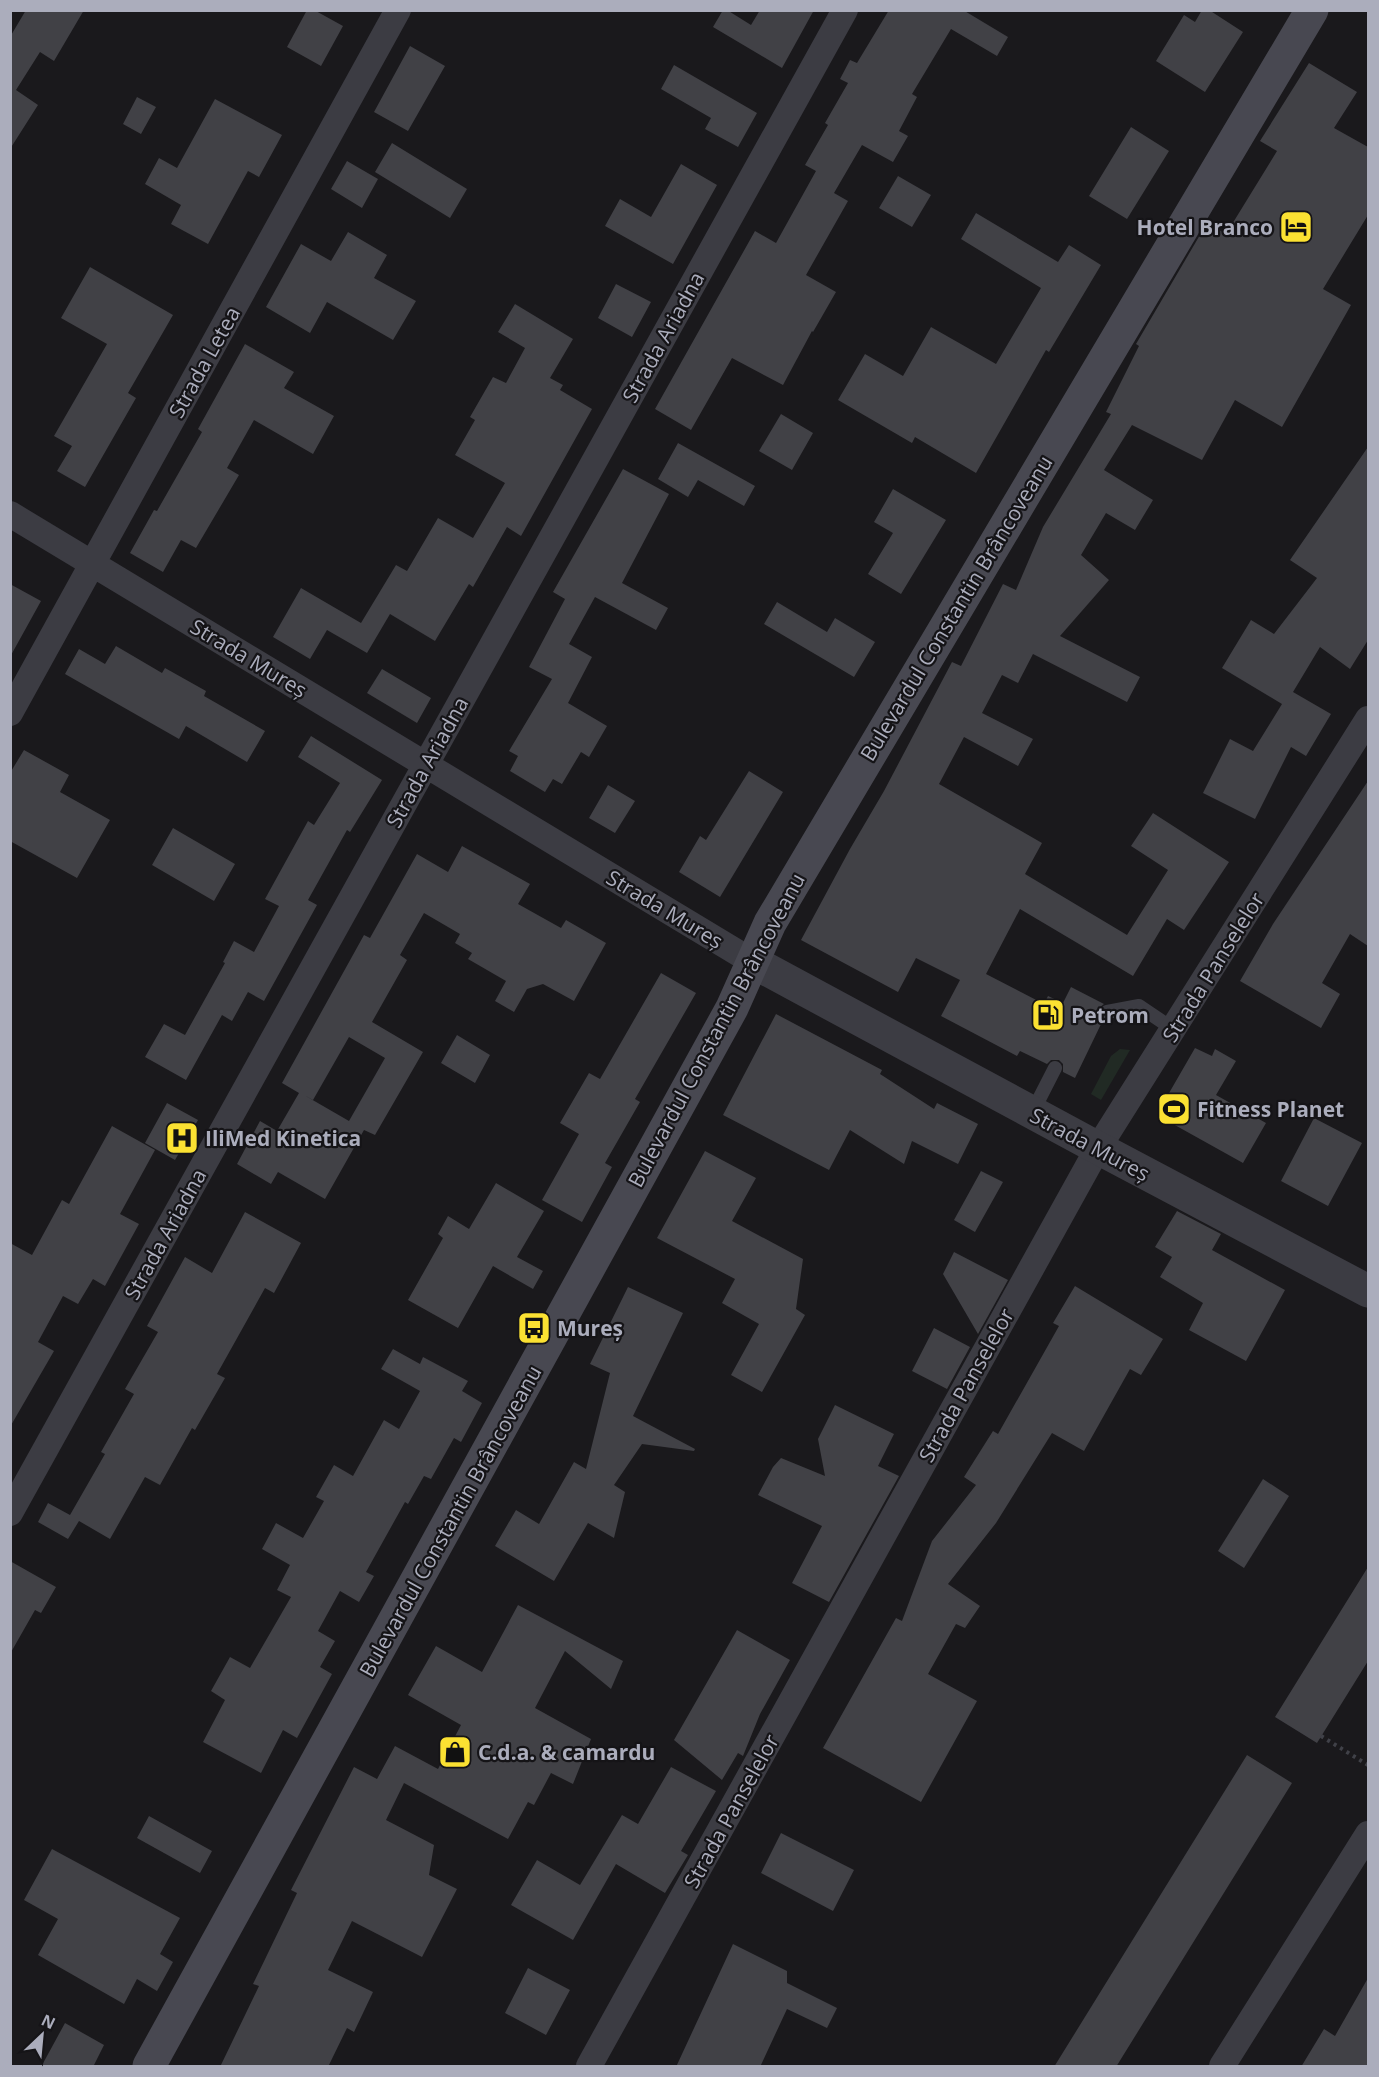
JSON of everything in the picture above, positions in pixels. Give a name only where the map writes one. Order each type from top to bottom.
[{"type":"main road","name":"Bulevardul Constantin Brâncoveanu","points":[[149,2067],[732,1008],[780,904],[1312,10]]},
{"type":"street","name":"Strada Letea","points":[[10,713],[398,10]]},
{"type":"street","name":"Strada Ariadna","points":[[10,1513],[845,10]]},
{"type":"street","name":"Strada Mureș","points":[[10,514],[753,962],[1368,1292]]},
{"type":"street","name":"Strada Panselelor","points":[[589,2067],[1098,1148],[1368,719]]},
{"type":"street","points":[[1222,2067],[1368,1834]]},
{"type":"lane","points":[[1107,1012],[1139,1006],[1173,1029]]},
{"type":"lane","points":[[1032,1113],[1055,1068]]},
{"type":"path","points":[[1322,1736],[1368,1765]]},
{"type":"shaded area","points":[[1120,1049],[1130,1050],[1101,1100],[1091,1094],[1111,1056]]},
{"type":"building","points":[[26,10],[84,10],[54,61],[40,52],[16,90],[38,105],[10,149],[10,37]]},
{"type":"building","points":[[307,10],[314,10],[343,26],[321,66],[287,47]]},
{"type":"building","points":[[723,10],[727,10],[751,25],[760,10],[814,10],[782,68],[713,27]]},
{"type":"building","points":[[889,10],[963,10],[1008,37],[997,56],[951,29],[912,94],[917,97],[899,131],[908,136],[893,162],[862,145],[834,193],[848,201],[806,275],[836,292],[783,385],[732,358],[691,430],[655,409],[755,231],[776,243],[816,171],[805,165],[848,83],[840,79],[850,60],[857,63]]},
{"type":"building","points":[[1202,10],[1209,10],[1243,32],[1205,92],[1156,61],[1184,15],[1195,22]]},
{"type":"building","points":[[410,46],[445,66],[408,131],[374,112]]},
{"type":"building","points":[[1309,63],[1357,92],[1334,128],[1368,147],[1368,215],[1323,289],[1351,305],[1282,427],[1235,400],[1202,460],[1132,425],[1104,470],[1153,500],[1135,530],[1106,513],[1081,555],[1109,580],[1060,636],[1140,677],[1127,702],[1033,654],[1018,683],[1002,675],[982,713],[1033,739],[1018,766],[964,737],[939,784],[1042,843],[1025,874],[1127,935],[1168,870],[1131,846],[1153,813],[1229,862],[1184,930],[1167,919],[1133,976],[1020,909],[986,974],[1044,1004],[1048,996],[1063,1003],[1071,987],[1104,1004],[1099,1008],[1098,1013],[1103,1020],[1075,1078],[1063,1072],[1063,1064],[1059,1060],[1051,1060],[1047,1064],[1020,1051],[1017,1056],[941,1016],[960,980],[916,958],[898,992],[801,940],[884,791],[952,662],[961,666],[1003,584],[1016,590],[1043,527],[1111,414],[1106,412],[1139,346],[1136,344],[1207,223],[1226,234],[1277,151],[1260,141]]},
{"type":"building","points":[[674,65],[757,113],[738,147],[705,129],[711,118],[661,89]]},
{"type":"building","points":[[137,97],[156,107],[141,134],[123,124]]},
{"type":"building","points":[[215,99],[282,135],[259,177],[248,171],[208,244],[171,224],[181,205],[145,184],[159,158],[177,168]]},
{"type":"building","points":[[1131,127],[1169,151],[1127,219],[1089,196]]},
{"type":"building","points":[[392,143],[467,189],[450,218],[375,172]]},
{"type":"building","points":[[347,161],[378,179],[362,208],[331,189]]},
{"type":"building","points":[[681,164],[717,185],[673,264],[605,226],[620,199],[651,217]]},
{"type":"building","points":[[898,176],[931,195],[912,227],[879,208]]},
{"type":"building","points":[[976,213],[1058,262],[1069,245],[1101,265],[1049,352],[1046,350],[976,473],[915,437],[912,443],[838,400],[865,354],[903,376],[931,327],[996,364],[1041,288],[961,239]]},
{"type":"building","points":[[348,232],[387,255],[374,278],[416,301],[393,340],[327,302],[310,333],[266,307],[301,244],[331,261]]},
{"type":"building","points":[[90,267],[173,315],[128,393],[136,398],[85,487],[57,471],[72,446],[54,436],[107,344],[61,318]]},
{"type":"building","points":[[616,284],[651,302],[632,337],[598,318]]},
{"type":"building","points":[[515,304],[573,339],[550,378],[563,385],[560,390],[592,409],[521,536],[507,527],[473,587],[469,584],[435,641],[390,614],[367,653],[327,630],[310,659],[273,637],[301,588],[361,623],[396,565],[407,571],[438,518],[473,538],[505,483],[455,455],[475,420],[470,417],[493,377],[506,383],[525,348],[498,332]]},
{"type":"building","points":[[245,344],[294,372],[284,388],[334,416],[313,454],[254,420],[227,468],[239,475],[196,548],[181,540],[163,572],[130,553],[202,432],[198,429]]},
{"type":"building","points":[[781,414],[813,433],[792,470],[759,451]]},
{"type":"building","points":[[678,443],[755,486],[744,506],[698,480],[688,497],[658,479]]},
{"type":"building","points":[[1368,447],[1368,640],[1350,669],[1320,647],[1293,692],[1331,714],[1306,756],[1291,747],[1255,819],[1203,793],[1230,739],[1253,751],[1282,704],[1222,668],[1251,620],[1274,634],[1317,578],[1290,560]]},
{"type":"building","points":[[623,469],[669,494],[622,583],[668,608],[656,630],[595,597],[569,644],[592,657],[568,703],[607,726],[589,757],[581,752],[562,784],[553,779],[545,792],[510,771],[518,756],[509,751],[552,679],[529,667],[565,599],[553,592]]},
{"type":"building","points":[[893,489],[946,520],[901,594],[868,574],[893,533],[874,522]]},
{"type":"building","points":[[10,584],[41,601],[10,657]]},
{"type":"building","points":[[777,602],[827,632],[835,618],[875,642],[854,677],[764,624]]},
{"type":"building","points":[[116,646],[162,673],[165,668],[206,691],[204,696],[265,731],[247,762],[186,726],[179,739],[65,674],[79,649],[105,664]]},
{"type":"building","points":[[382,669],[431,698],[417,723],[367,693]]},
{"type":"building","points":[[311,736],[382,780],[350,832],[347,830],[308,900],[317,905],[264,1001],[248,992],[232,1021],[222,1015],[186,1080],[145,1057],[164,1024],[185,1035],[225,963],[223,962],[234,941],[254,952],[279,906],[265,899],[308,821],[314,825],[340,783],[298,757]]},
{"type":"building","points":[[24,750],[69,775],[60,792],[110,820],[77,878],[10,841],[10,773]]},
{"type":"building","points":[[749,771],[783,792],[720,897],[679,872],[700,836],[706,840]]},
{"type":"building","points":[[1368,781],[1368,946],[1350,934],[1322,983],[1340,994],[1321,1028],[1240,981],[1273,924]]},
{"type":"building","points":[[608,785],[635,801],[615,833],[589,818]]},
{"type":"building","points":[[173,828],[235,864],[214,901],[152,865]]},
{"type":"building","points":[[462,846],[530,884],[518,904],[561,928],[566,920],[606,943],[574,1001],[543,984],[527,989],[514,1012],[495,1001],[506,981],[468,959],[472,953],[455,943],[460,934],[424,913],[400,955],[407,960],[372,1022],[423,1052],[375,1135],[364,1130],[325,1199],[278,1172],[271,1184],[237,1164],[260,1121],[277,1131],[299,1093],[282,1083],[364,935],[370,938],[417,854],[448,872]],"holes":[[[349,1037],[385,1058],[349,1121],[304,1095],[313,1100]]]},
{"type":"building","points":[[661,973],[696,993],[635,1099],[640,1102],[605,1163],[612,1167],[582,1222],[542,1200],[579,1134],[560,1123],[589,1073],[600,1079]]},
{"type":"building","points":[[776,1014],[882,1070],[880,1074],[934,1109],[937,1103],[978,1124],[958,1164],[912,1141],[904,1164],[850,1130],[829,1170],[723,1115]]},
{"type":"building","points":[[457,1035],[490,1055],[475,1083],[441,1063]]},
{"type":"building","points":[[1195,1048],[1212,1056],[1215,1049],[1236,1061],[1216,1095],[1266,1123],[1243,1163],[1173,1124],[1165,1100]]},
{"type":"building","points":[[167,1103],[198,1120],[175,1160],[145,1143]]},
{"type":"building","points":[[1314,1118],[1362,1143],[1328,1206],[1281,1181]]},
{"type":"building","points":[[112,1126],[155,1150],[120,1214],[139,1224],[105,1286],[93,1279],[78,1304],[63,1296],[38,1342],[54,1351],[10,1427],[10,1243],[32,1255],[62,1200],[69,1204]]},
{"type":"building","points":[[705,1151],[756,1178],[732,1221],[803,1259],[796,1309],[805,1315],[762,1392],[731,1375],[759,1324],[722,1303],[735,1279],[657,1238]]},
{"type":"building","points":[[981,1171],[1003,1182],[975,1232],[954,1220]]},
{"type":"building","points":[[496,1183],[544,1211],[517,1257],[543,1271],[533,1289],[493,1266],[458,1328],[408,1300],[443,1238],[438,1234],[448,1216],[469,1229]]},
{"type":"building","points":[[1177,1211],[1221,1234],[1212,1250],[1285,1290],[1246,1361],[1189,1330],[1203,1303],[1160,1277],[1172,1257],[1155,1247]]},
{"type":"building","points":[[245,1212],[301,1243],[274,1293],[265,1288],[217,1374],[225,1378],[195,1430],[192,1428],[160,1485],[145,1477],[110,1539],[79,1521],[68,1539],[38,1522],[48,1503],[70,1515],[105,1454],[101,1452],[134,1394],[125,1389],[158,1332],[147,1326],[185,1257],[212,1273]]},
{"type":"building","points":[[954,1252],[1008,1280],[978,1334],[943,1274]]},
{"type":"building","points":[[1075,1286],[1163,1339],[1141,1375],[1130,1369],[1084,1451],[1052,1433],[996,1523],[948,1584],[980,1606],[965,1628],[956,1624],[928,1674],[977,1701],[921,1802],[823,1748],[896,1618],[902,1621],[932,1541],[976,1485],[964,1477],[993,1431],[998,1434],[1059,1326],[1053,1323]]},
{"type":"building","points":[[628,1287],[683,1313],[633,1416],[695,1449],[694,1451],[642,1444],[614,1485],[625,1492],[614,1538],[588,1523],[554,1581],[495,1546],[516,1510],[539,1524],[574,1462],[586,1469],[610,1373],[590,1364]]},
{"type":"building","points":[[934,1328],[970,1347],[947,1389],[912,1371]]},
{"type":"building","points":[[393,1349],[420,1364],[423,1357],[468,1381],[462,1391],[482,1403],[461,1442],[454,1438],[431,1479],[424,1476],[408,1504],[405,1502],[366,1572],[374,1576],[359,1602],[340,1591],[318,1631],[335,1641],[320,1667],[332,1674],[297,1738],[283,1730],[261,1773],[203,1742],[225,1700],[211,1691],[230,1657],[250,1668],[291,1597],[277,1590],[290,1565],[262,1549],[276,1523],[303,1538],[324,1501],[316,1497],[334,1465],[353,1476],[384,1420],[399,1429],[420,1391],[381,1369]]},
{"type":"building","points":[[835,1405],[894,1434],[878,1466],[899,1476],[829,1602],[792,1583],[822,1526],[758,1495],[773,1467],[781,1458],[825,1476],[818,1439]]},
{"type":"building","points":[[1263,1479],[1289,1496],[1244,1568],[1218,1551]]},
{"type":"building","points":[[10,1561],[56,1587],[41,1613],[35,1610],[10,1654]]},
{"type":"building","points":[[1368,1567],[1368,1661],[1317,1743],[1275,1717]]},
{"type":"building","points":[[518,1605],[623,1661],[611,1689],[565,1651],[535,1708],[591,1739],[573,1784],[551,1773],[534,1805],[528,1802],[508,1839],[404,1783],[386,1820],[434,1845],[429,1875],[457,1889],[422,1957],[352,1921],[328,1970],[373,1992],[354,2032],[347,2028],[328,2067],[220,2067],[259,1986],[253,1984],[297,1893],[291,1890],[354,1767],[377,1779],[395,1746],[438,1769],[461,1725],[408,1695],[436,1646],[482,1672]]},
{"type":"building","points":[[737,1630],[790,1660],[760,1714],[743,1756],[738,1753],[722,1780],[674,1740]]},
{"type":"building","points":[[1247,1755],[1292,1783],[1116,2067],[1054,2067]]},
{"type":"building","points":[[671,1767],[716,1791],[681,1851],[688,1855],[665,1893],[616,1864],[573,1940],[511,1905],[537,1860],[580,1885],[622,1815],[638,1824]]},
{"type":"building","points":[[149,1816],[212,1851],[200,1873],[137,1838]]},
{"type":"building","points":[[781,1833],[854,1870],[833,1911],[761,1873]]},
{"type":"building","points":[[52,1849],[180,1918],[160,1954],[173,1962],[157,1991],[137,1979],[124,2004],[38,1955],[58,1919],[24,1900]]},
{"type":"building","points":[[733,1944],[787,1971],[787,1983],[837,2008],[827,2028],[787,2009],[760,2067],[676,2067]]},
{"type":"building","points":[[528,1968],[570,1990],[546,2035],[505,2013]]},
{"type":"building","points":[[1368,1978],[1368,2067],[1301,2067],[1324,2029],[1335,2036]]},
{"type":"building","points":[[65,2023],[104,2045],[93,2067],[41,2067]]},
{"type":"place","name":"Hotel Branco","points":[[1296,227]]},
{"type":"place","name":"Petrom","points":[[1048,1015]]},
{"type":"place","name":"Fitness Planet","points":[[1174,1109]]},
{"type":"place","name":"IliMed Kinetica","points":[[182,1138]]},
{"type":"place","name":"Mureș","points":[[534,1328]]},
{"type":"place","name":"C.d.a. & camardu","points":[[455,1752]]}]
